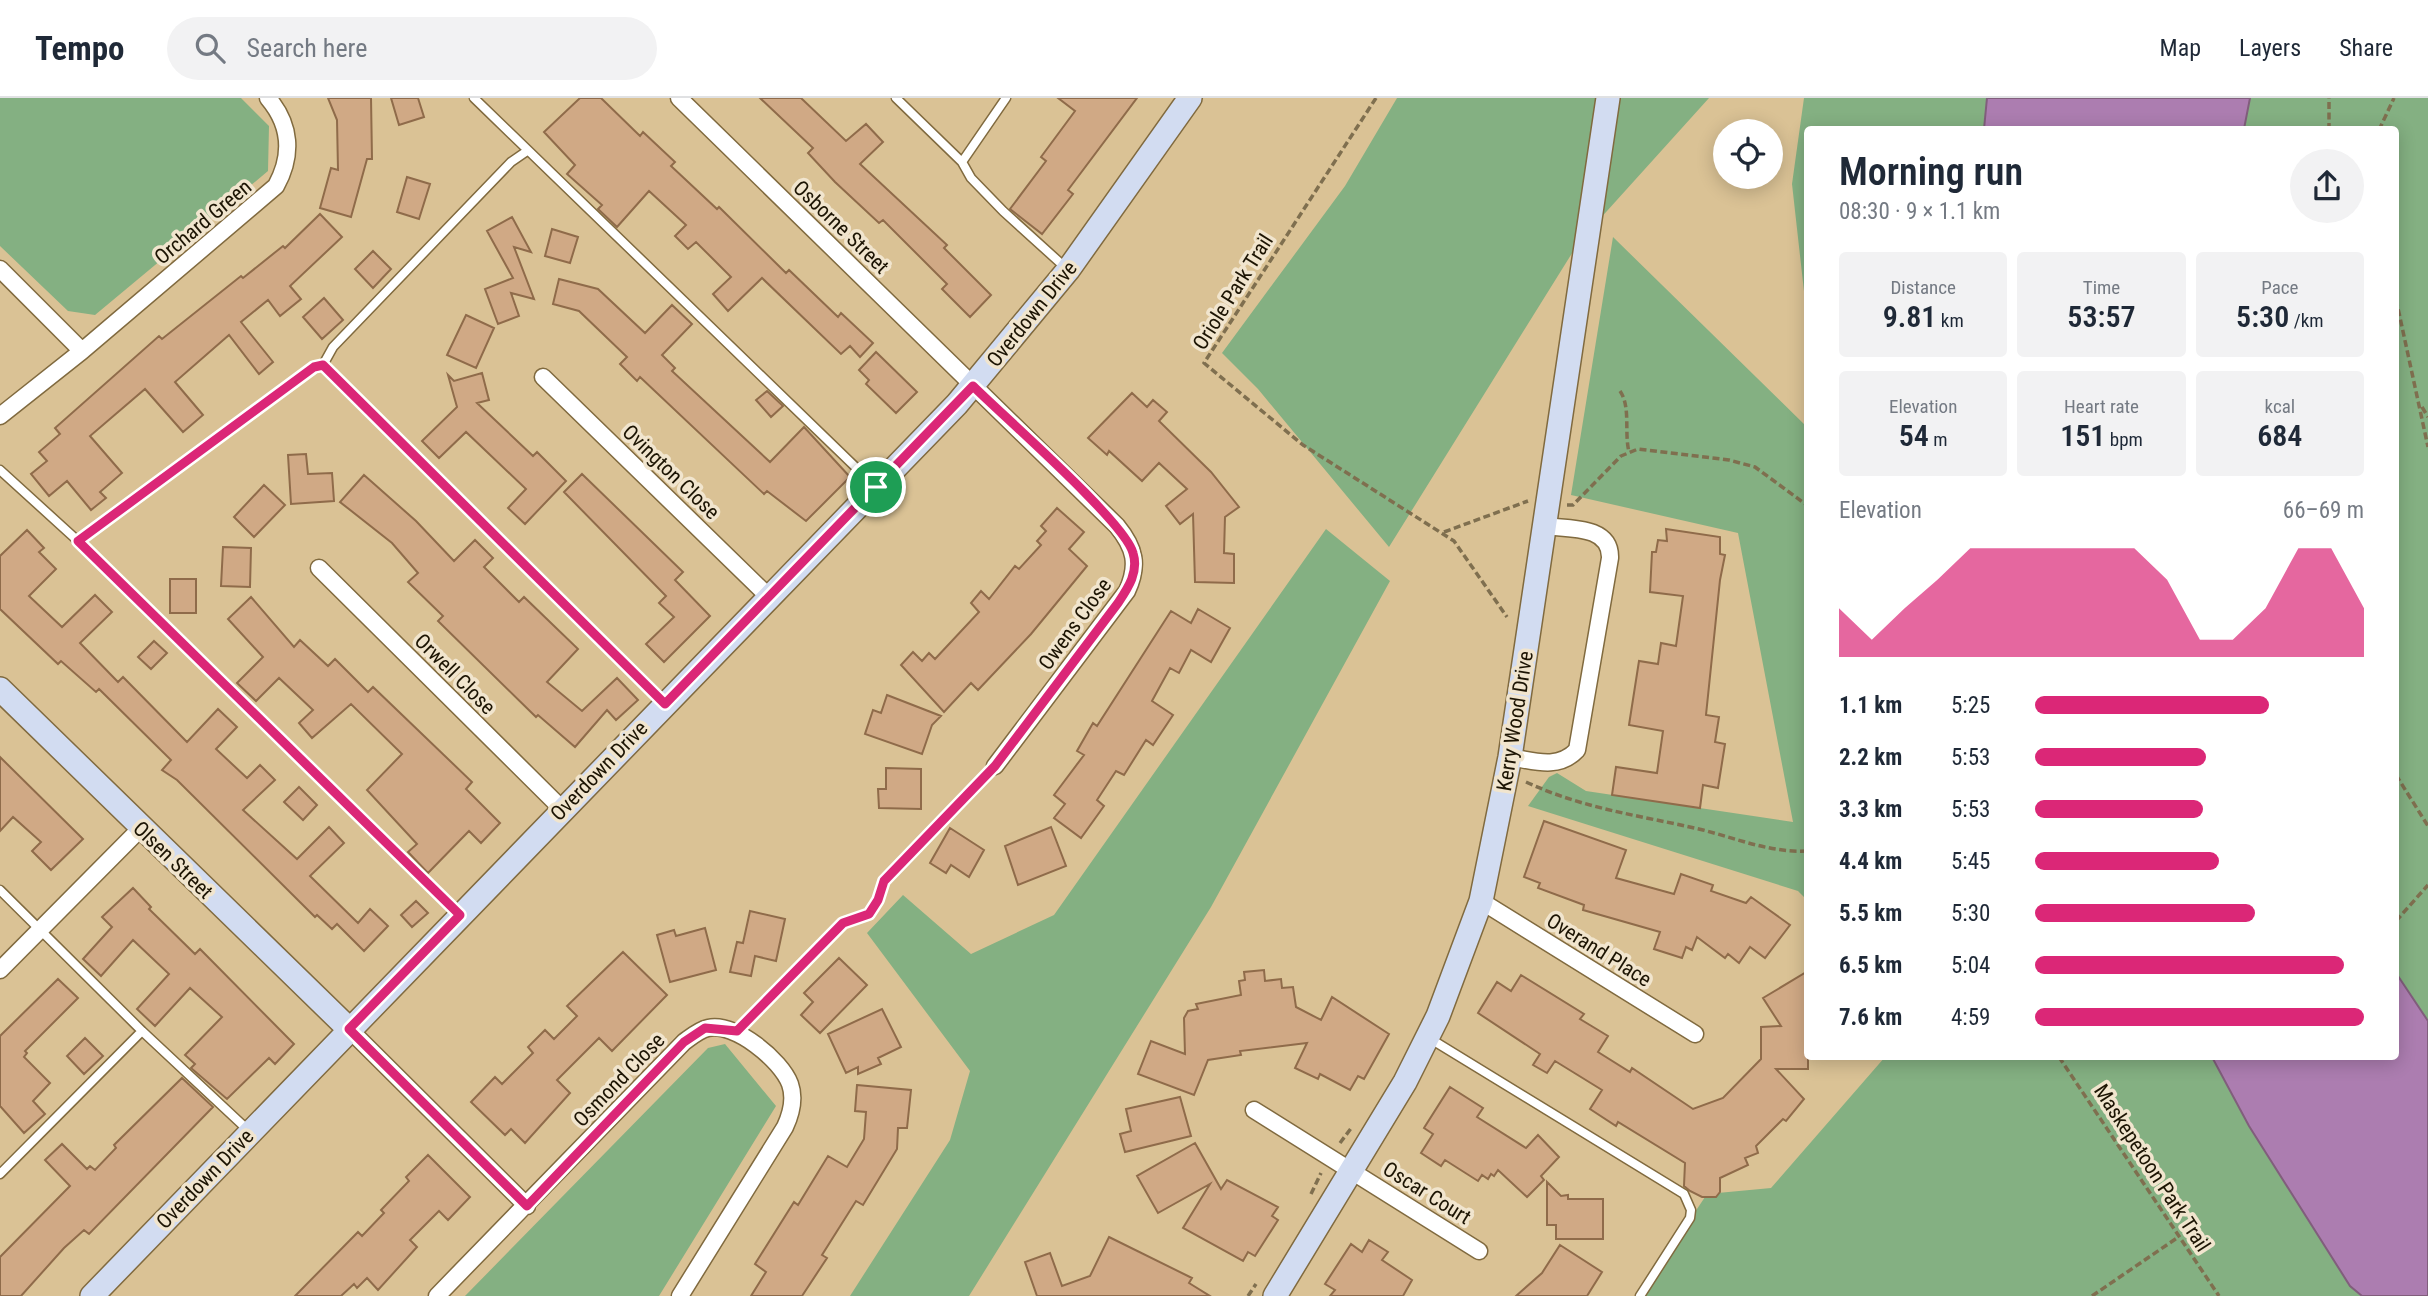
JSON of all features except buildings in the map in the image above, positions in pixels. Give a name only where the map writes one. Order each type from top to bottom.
[{"type":"street","name":"Orchard Green","points":[[0,416],[82,351],[276,186],[286,166],[288,138],[277,109],[268,98]]},
{"type":"street","name":"Osborne Street","points":[[679,98],[973,386]]},
{"type":"street","name":"Overdown Drive","points":[[92,1296],[973,386],[1068,270],[1191,98]]},
{"type":"street","name":"Kerry Wood Drive","points":[[1275,1296],[1390,1111],[1428,1038],[1481,901],[1509,765],[1608,98]]},
{"type":"street","points":[[0,269],[82,351]]},
{"type":"street","name":"Ovington Close","points":[[543,377],[770,597]]},
{"type":"street","name":"Owens Close","points":[[973,386],[1117,526],[1130,544],[1135,566],[1127,591],[995,766]]},
{"type":"street","points":[[1509,765],[1567,760],[1577,750],[1610,558],[1608,544],[1596,532],[1544,526]]},
{"type":"street","name":"Orwell Close","points":[[319,568],[562,809]]},
{"type":"street","name":"Olsen Street","points":[[0,689],[349,1029]]},
{"type":"street","points":[[0,970],[141,828]]},
{"type":"street","name":"Overand Place","points":[[1481,901],[1695,1034]]},
{"type":"street","name":"Osmond Close","points":[[437,1296],[684,1042],[705,1028],[737,1031]]},
{"type":"street","points":[[349,1029],[527,1206]]},
{"type":"street","points":[[680,1296],[785,1127],[792,1109],[791,1087],[786,1076],[737,1031]]},
{"type":"street","name":"Oscar Court","points":[[1254,1110],[1479,1251]]},
{"type":"lane","points":[[474,98],[876,487]]},
{"type":"lane","points":[[896,98],[962,162],[971,178],[1003,211],[1068,270]]},
{"type":"lane","points":[[962,162],[1006,98]]},
{"type":"lane","points":[[78,541],[314,367],[323,365],[333,347],[511,162],[527,151]]},
{"type":"lane","points":[[323,365],[665,704]]},
{"type":"lane","points":[[0,470],[78,541],[460,915]]},
{"type":"lane","points":[[0,890],[142,1031],[251,1133]]},
{"type":"lane","points":[[0,1174],[142,1031]]},
{"type":"lane","points":[[1428,1038],[1684,1194],[1691,1210],[1690,1218],[1640,1296]]},
{"type":"path","name":"Oriole Park Trail","points":[[1376,98],[1204,363],[1303,445],[1392,504],[1443,532]]},
{"type":"path","points":[[2329,98],[2329,126]]},
{"type":"path","points":[[2381,126],[2394,98]]},
{"type":"path","points":[[2399,313],[2428,447]]},
{"type":"path","points":[[1620,391],[1626,400],[1625,438],[1629,452]]},
{"type":"path","points":[[2419,404],[2428,417]]},
{"type":"path","points":[[1573,505],[1629,452],[1638,449],[1742,463],[1771,475],[1804,503]]},
{"type":"path","points":[[1507,617],[1472,563],[1443,532],[1526,500],[1524,513]]},
{"type":"path","points":[[1506,630],[1509,604]]},
{"type":"path","points":[[1509,765],[1561,798],[1590,807],[1700,830],[1772,849],[1804,851]]},
{"type":"path","points":[[737,1031],[843,923],[869,914],[878,900],[884,881],[995,766]]},
{"type":"path","points":[[2399,780],[2428,825]]},
{"type":"path","points":[[2399,918],[2428,885]]},
{"type":"path","name":"Maskepetoon Park Trail","points":[[2061,1060],[2219,1296]]},
{"type":"path","points":[[1347,1131],[1358,1120]]},
{"type":"path","points":[[2092,1296],[2178,1237]]},
{"type":"green space","points":[[0,98],[241,98],[269,126],[268,171],[95,315],[68,311],[0,246]]},
{"type":"green space","points":[[1397,98],[1709,98],[1579,242],[1389,547],[1258,389],[1222,353],[1345,186]]},
{"type":"green space","points":[[1804,98],[1987,98],[1984,126],[1804,126],[1804,291],[1792,184]]},
{"type":"green space","points":[[2250,98],[2428,98],[2428,1021],[2399,978],[2399,126],[2245,126]]},
{"type":"green space","points":[[1613,237],[1804,424],[1804,897],[1798,891],[1528,806],[1549,777],[1557,773],[1586,791],[1793,822],[1738,533],[1571,495]]},
{"type":"green space","points":[[1326,529],[1390,581],[1211,907],[969,1296],[850,1296],[950,1140],[970,1071],[867,933],[903,895],[971,954],[1054,915]]},
{"type":"green space","points":[[725,1044],[776,1106],[659,1296],[465,1296],[708,1048]]},
{"type":"green space","points":[[1882,1060],[2214,1060],[2249,1126],[2350,1286],[2362,1296],[1639,1296],[1707,1194],[1771,1188]]},
{"type":"shaded area","points":[[1987,98],[2250,98],[2245,126],[1984,126]]},
{"type":"shaded area","points":[[2399,978],[2428,1021],[2428,1296],[2362,1296],[2350,1286],[2249,1126],[2214,1060],[2399,1060]]},
{"type":"route","points":[[323,365],[665,704],[876,487],[973,386],[1117,526],[1130,544],[1134,555],[1133,578],[1127,591],[995,766],[884,881],[878,900],[869,914],[843,923],[737,1031],[705,1028],[684,1042],[527,1206],[349,1029],[460,915],[78,541],[314,367],[323,365]]}]
